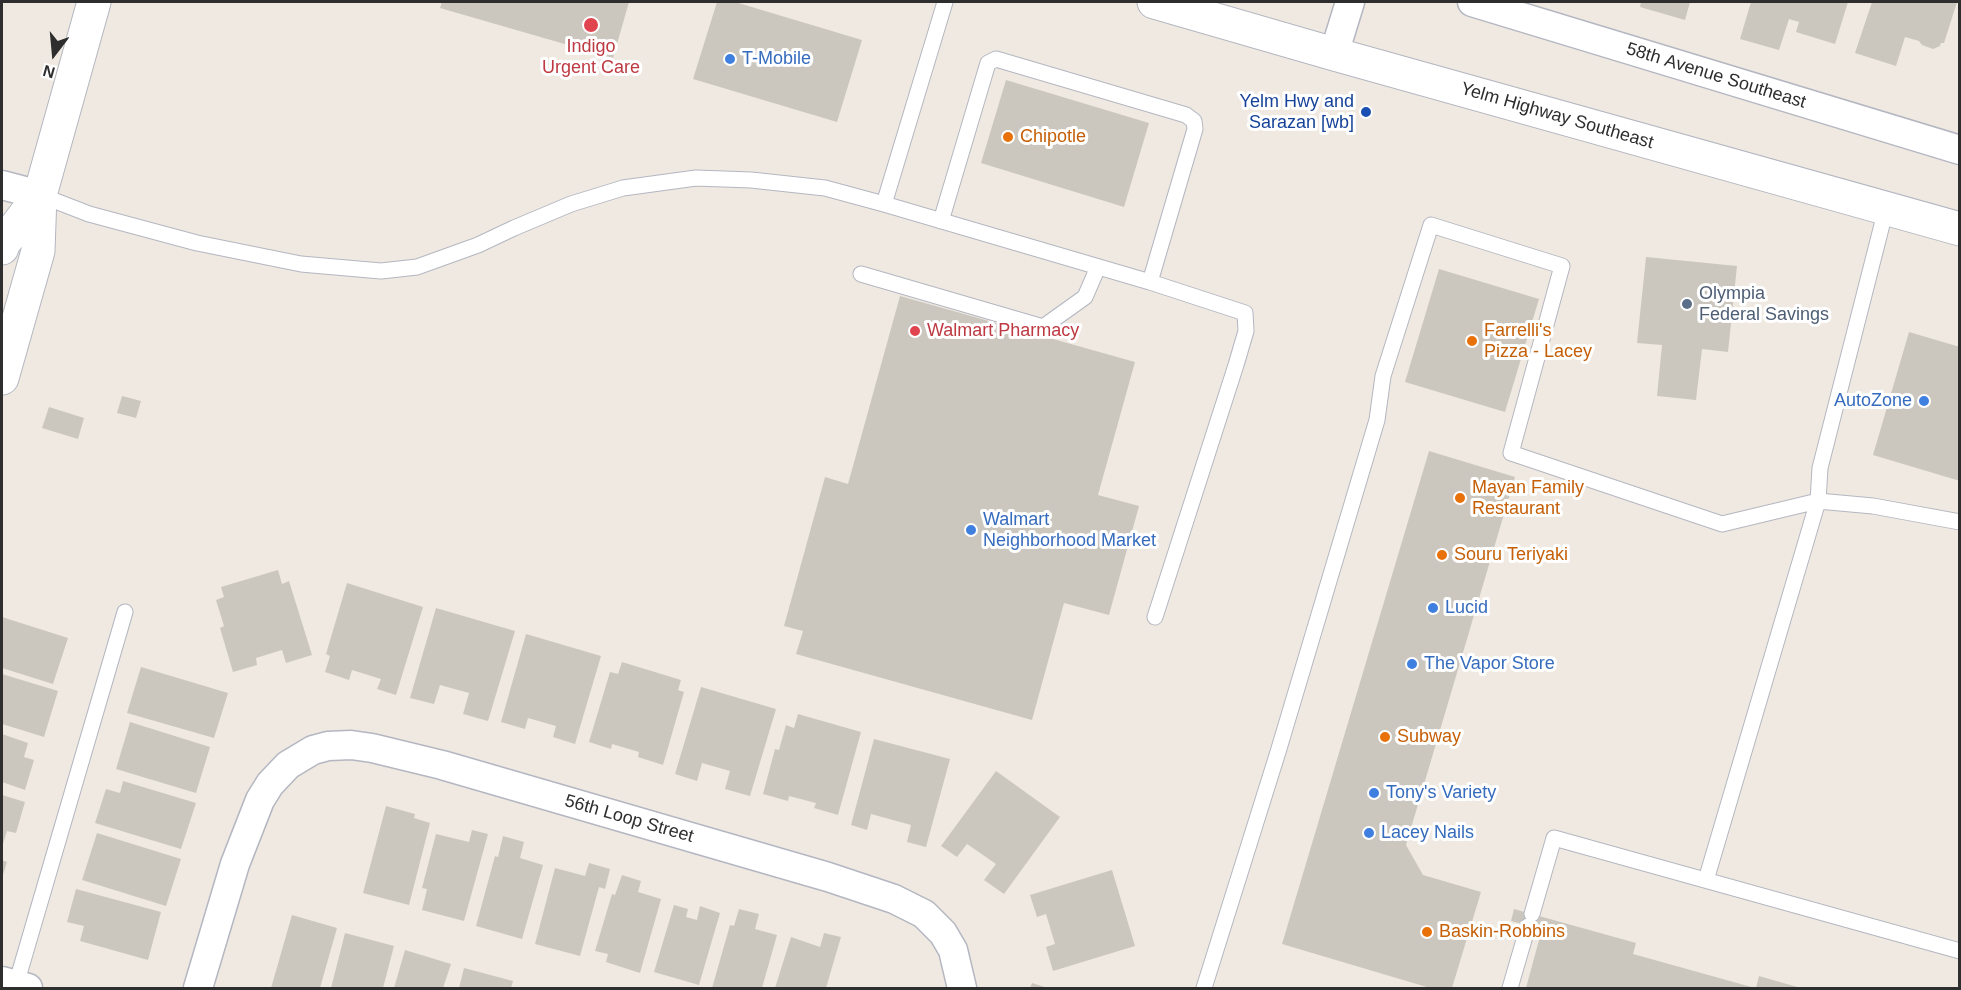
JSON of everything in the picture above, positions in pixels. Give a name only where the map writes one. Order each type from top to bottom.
[{"type":"main road","points":[[2,378],[38,251],[40,195],[94,2]]},
{"type":"main road","name":"Yelm Highway Southeast","points":[[1154,2],[1959,229]]},
{"type":"main road","points":[[2,248],[40,195]]},
{"type":"street","points":[[1334,54],[1350,2]]},
{"type":"street","name":"58th Avenue Southeast","points":[[1472,2],[1959,150]]},
{"type":"street","points":[[2,185],[40,195]]},
{"type":"street","name":"56th Loop Street","points":[[198,988],[235,864],[260,800],[270,784],[288,765],[313,750],[328,746],[351,745],[372,747],[442,765],[828,877],[894,899],[924,914],[943,933],[953,950],[962,988]]},
{"type":"lane","points":[[884,204],[945,2]]},
{"type":"lane","points":[[940,221],[988,63],[996,59],[1186,115],[1194,121],[1194,129],[1150,282]]},
{"type":"lane","points":[[40,195],[89,214],[197,243],[301,264],[381,271],[417,267],[478,245],[570,204],[623,188],[696,178],[751,180],[825,188],[1150,282],[1245,313],[1246,331],[1155,617]]},
{"type":"lane","points":[[1706,879],[1818,501],[1820,468],[1886,209]]},
{"type":"lane","points":[[1204,988],[1278,752],[1377,420],[1383,376],[1431,225],[1562,266],[1511,453],[1722,524],[1818,501],[1873,506],[1959,522]]},
{"type":"lane","points":[[861,274],[1043,327],[1085,297],[1098,267]]},
{"type":"lane","points":[[15,986],[125,612]]},
{"type":"lane","points":[[1510,988],[1554,838],[1959,951]]},
{"type":"building","points":[[442,2],[629,2],[613,58],[440,8]]},
{"type":"building","points":[[717,2],[735,2],[862,40],[837,122],[693,79]]},
{"type":"building","points":[[1641,2],[1690,2],[1685,20],[1640,7]]},
{"type":"building","points":[[1751,2],[1848,2],[1835,44],[1796,32],[1799,22],[1789,19],[1779,50],[1740,39]]},
{"type":"building","points":[[1872,2],[1957,2],[1944,43],[1933,49],[1922,45],[1919,41],[1905,37],[1896,66],[1855,53]]},
{"type":"building","points":[[1006,80],[1149,123],[1124,207],[981,163]]},
{"type":"building","name":"Olympia Federal Savings","points":[[1646,257],[1737,266],[1728,352],[1702,349],[1696,400],[1657,396],[1662,345],[1637,343]]},
{"type":"building","name":"Farrelli's Pizza - Lacey","points":[[1439,269],[1539,299],[1505,412],[1405,382]]},
{"type":"building","name":"Walmart Neighborhood Market","points":[[900,296],[1135,362],[1098,495],[1139,506],[1109,615],[1064,603],[1032,720],[796,654],[803,631],[784,626],[825,477],[848,484]]},
{"type":"building","name":"AutoZone","points":[[1909,332],[1960,347],[1960,481],[1873,455]]},
{"type":"building","points":[[122,396],[141,401],[136,418],[117,413]]},
{"type":"building","points":[[49,407],[84,418],[78,439],[42,428]]},
{"type":"building","points":[[1429,451],[1515,477],[1406,845],[1423,875],[1481,892],[1452,988],[1430,988],[1282,944]]},
{"type":"building","points":[[278,570],[282,584],[289,581],[312,655],[286,663],[282,650],[256,658],[257,665],[233,672],[220,628],[224,626],[216,600],[224,597],[221,587]]},
{"type":"building","points":[[347,583],[423,607],[396,695],[377,689],[381,679],[352,670],[349,680],[325,672],[330,656],[326,654]]},
{"type":"building","points":[[436,608],[515,631],[488,721],[463,714],[469,693],[440,685],[434,704],[410,698]]},
{"type":"building","points":[[2,617],[68,638],[53,684],[2,668]]},
{"type":"building","points":[[526,634],[601,656],[575,744],[553,737],[556,726],[528,718],[525,729],[501,722]]},
{"type":"building","points":[[622,662],[681,680],[678,690],[684,692],[663,765],[638,757],[639,752],[612,744],[611,749],[589,742],[610,672],[618,674]]},
{"type":"building","points":[[141,667],[228,693],[214,738],[127,713]]},
{"type":"building","points":[[2,674],[58,691],[44,737],[2,724]]},
{"type":"building","points":[[701,687],[776,709],[750,796],[725,789],[730,771],[702,763],[697,781],[675,774]]},
{"type":"building","points":[[798,714],[861,732],[838,815],[814,808],[816,803],[789,796],[788,801],[763,794],[775,749],[779,750],[786,725],[794,728]]},
{"type":"building","points":[[130,722],[210,747],[196,793],[116,769]]},
{"type":"building","points":[[2,734],[28,743],[24,757],[34,760],[25,790],[2,782]]},
{"type":"building","points":[[874,739],[950,759],[926,847],[907,842],[911,825],[871,814],[867,830],[851,825]]},
{"type":"building","points":[[996,771],[1060,817],[1004,894],[984,880],[996,864],[967,844],[957,857],[941,846]]},
{"type":"building","points":[[123,781],[196,803],[181,849],[95,823],[106,789],[120,793]]},
{"type":"building","points":[[2,795],[25,802],[16,833],[7,831],[2,847]]},
{"type":"building","points":[[386,806],[415,814],[414,818],[430,823],[409,905],[363,893]]},
{"type":"building","points":[[472,830],[488,834],[464,921],[422,910],[427,889],[422,888],[436,834],[469,842]]},
{"type":"building","points":[[97,833],[181,859],[166,906],[82,880]]},
{"type":"building","points":[[503,836],[524,842],[520,858],[543,865],[522,939],[476,926],[495,856],[498,857]]},
{"type":"building","points":[[2,860],[7,862],[2,878]]},
{"type":"building","points":[[589,863],[610,869],[605,889],[599,887],[580,956],[535,944],[555,868],[585,876]]},
{"type":"building","points":[[1112,870],[1135,946],[1053,971],[1046,947],[1055,944],[1046,914],[1037,917],[1030,895]]},
{"type":"building","points":[[622,875],[641,881],[638,892],[661,899],[640,973],[606,962],[608,954],[595,951],[612,894],[615,895]]},
{"type":"building","points":[[76,889],[161,912],[148,960],[80,941],[84,926],[67,922]]},
{"type":"building","points":[[674,905],[688,909],[686,917],[697,920],[700,906],[720,913],[699,985],[654,972]]},
{"type":"building","points":[[739,909],[759,914],[755,929],[777,935],[762,988],[712,988],[730,925],[734,926]]},
{"type":"building","points":[[1514,909],[1636,943],[1633,954],[1755,988],[1526,988],[1542,929],[1511,921]]},
{"type":"building","points":[[292,915],[337,928],[320,988],[271,988]]},
{"type":"building","points":[[345,933],[394,946],[383,988],[331,988]]},
{"type":"building","points":[[824,933],[841,937],[826,988],[775,988],[791,937],[820,947]]},
{"type":"building","points":[[405,950],[451,964],[443,988],[394,988]]},
{"type":"building","points":[[464,968],[513,981],[511,988],[459,988]]},
{"type":"building","points":[[1759,976],[1801,988],[1756,988]]},
{"type":"building","points":[[1032,983],[1048,988],[1030,988]]},
{"type":"place","name":"Indigo Urgent Care","points":[[591,25]]},
{"type":"place","name":"T-Mobile","points":[[730,59]]},
{"type":"place","name":"Yelm Hwy and Sarazan [wb]","points":[[1366,112]]},
{"type":"place","name":"Chipotle","points":[[1008,137]]},
{"type":"place","name":"Olympia Federal Savings","points":[[1687,304]]},
{"type":"place","name":"Walmart Pharmacy","points":[[915,331]]},
{"type":"place","name":"Farrelli's Pizza - Lacey","points":[[1472,341]]},
{"type":"place","name":"AutoZone","points":[[1924,401]]},
{"type":"place","name":"Mayan Family Restaurant","points":[[1460,498]]},
{"type":"place","name":"Walmart Neighborhood Market","points":[[971,530]]},
{"type":"place","name":"Souru Teriyaki","points":[[1442,555]]},
{"type":"place","name":"Lucid","points":[[1433,608]]},
{"type":"place","name":"The Vapor Store","points":[[1412,664]]},
{"type":"place","name":"Subway","points":[[1385,737]]},
{"type":"place","name":"Tony's Variety","points":[[1374,793]]},
{"type":"place","name":"Lacey Nails","points":[[1369,833]]},
{"type":"place","name":"Baskin-Robbins","points":[[1427,932]]}]
